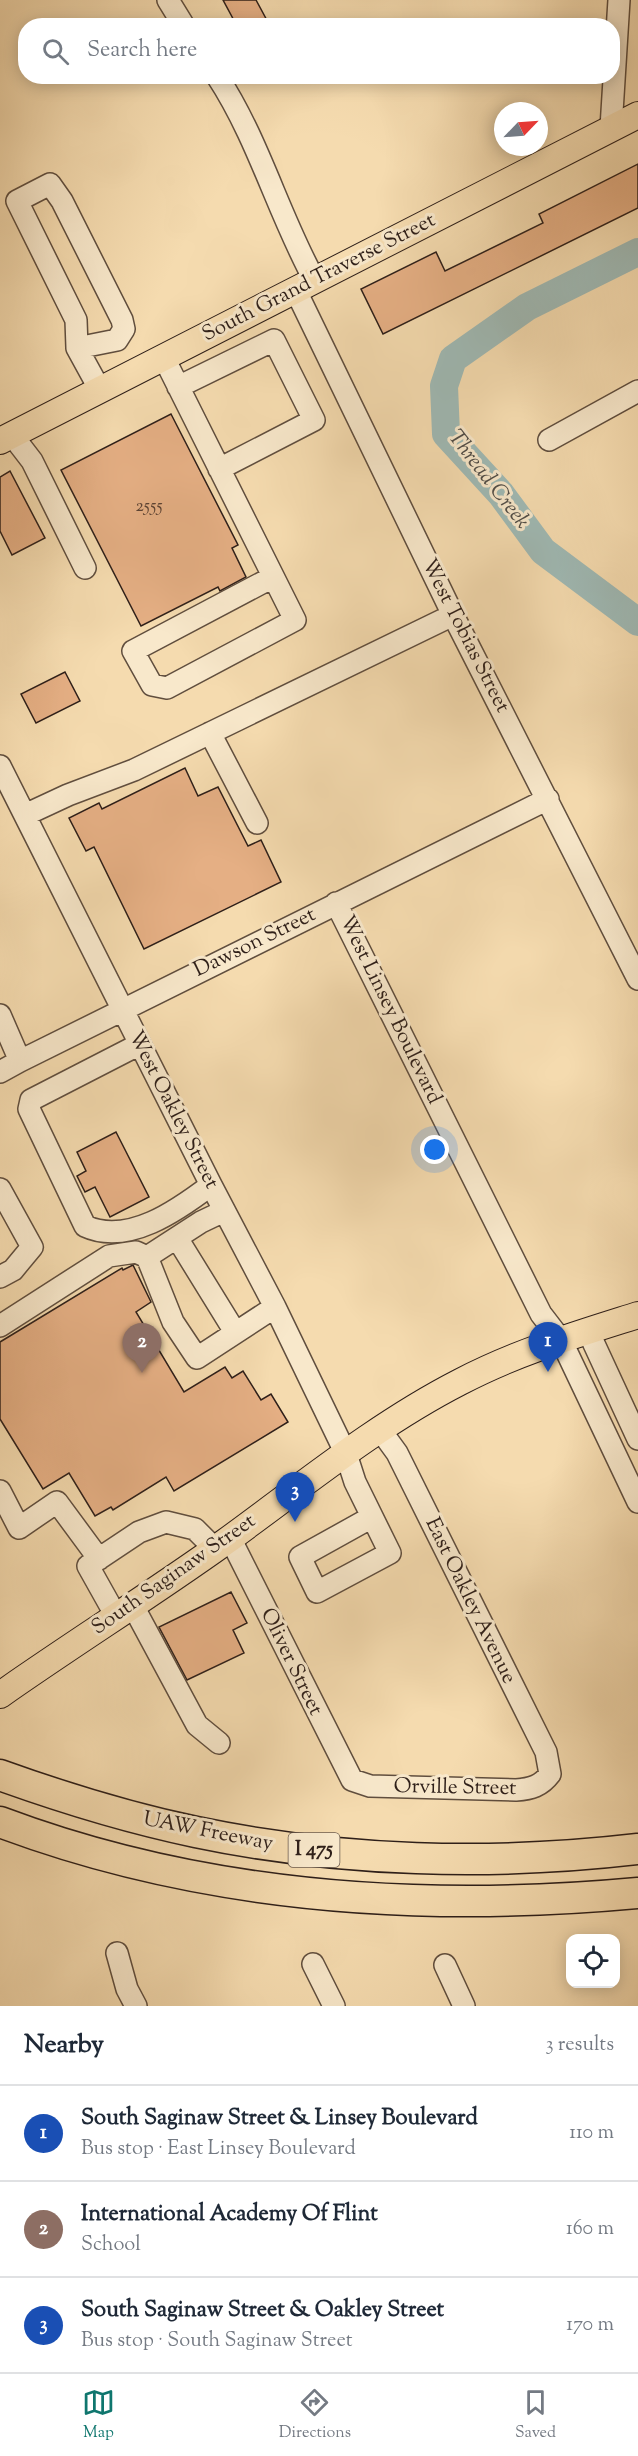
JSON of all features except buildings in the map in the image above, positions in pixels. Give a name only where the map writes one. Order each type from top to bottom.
[{"type":"highway","name":"UAW Freeway","points":[[0,1775],[77,1801],[159,1823],[205,1834],[285,1847],[393,1855],[486,1858],[571,1855],[638,1849]]},
{"type":"highway","name":"I 475","points":[[0,1822],[66,1844],[148,1866],[297,1894],[483,1903],[558,1900],[638,1893]]},
{"type":"main road","name":"South Grand Traverse Street","points":[[6,438],[638,115]]},
{"type":"main road","name":"South Saginaw Street","points":[[0,1695],[222,1544],[346,1454],[458,1383],[529,1350],[638,1315]]},
{"type":"street","points":[[168,0],[179,18]]},
{"type":"street","points":[[618,18],[619,0]]},
{"type":"street","name":"West Tobias Street","points":[[222,84],[250,133],[292,238],[305,286],[453,615],[548,799],[632,952],[638,979]]},
{"type":"street","points":[[611,128],[614,84]]},
{"type":"street","points":[[77,348],[117,340],[124,329],[117,310],[62,201],[50,184],[17,201],[76,320],[77,348],[100,390]]},
{"type":"street","points":[[178,387],[274,340],[314,420],[219,469]]},
{"type":"street","points":[[164,358],[295,620],[167,688],[152,685],[133,651],[273,577]]},
{"type":"street","points":[[549,440],[638,391]]},
{"type":"street","points":[[6,438],[32,461],[85,568]]},
{"type":"street","points":[[25,815],[68,795],[134,770],[453,615]]},
{"type":"street","points":[[210,733],[257,824]]},
{"type":"street","name":"West Oakley Street","points":[[0,766],[224,1211],[275,1307],[346,1454],[355,1482],[372,1517]]},
{"type":"street","name":"Dawson Street","points":[[0,1072],[548,799]]},
{"type":"street","name":"West Linsey Boulevard","points":[[336,903],[542,1314],[561,1340],[638,1502]]},
{"type":"street","points":[[0,1015],[20,1061]]},
{"type":"street","points":[[140,1044],[31,1100],[29,1109],[86,1226],[98,1231],[116,1230],[156,1221],[181,1207],[211,1185]]},
{"type":"street","points":[[0,1189],[32,1247],[14,1270],[0,1276]]},
{"type":"street","points":[[147,1257],[224,1211]]},
{"type":"street","points":[[177,1238],[238,1330]]},
{"type":"street","points":[[0,1326],[109,1256],[136,1252],[147,1257],[173,1322],[197,1358],[275,1307]]},
{"type":"street","points":[[588,1331],[638,1439]]},
{"type":"street","name":"East Oakley Avenue","points":[[381,1431],[397,1453],[546,1752],[550,1774]]},
{"type":"street","points":[[0,1491],[19,1528],[57,1502],[99,1559]]},
{"type":"street","points":[[219,1743],[197,1725],[124,1611],[88,1566],[139,1532],[166,1522],[195,1529],[222,1544]]},
{"type":"street","name":"Oliver Street","points":[[222,1544],[343,1766],[356,1782]]},
{"type":"street","name":"Orville Street","points":[[356,1782],[370,1786],[516,1790],[536,1787],[550,1774]]},
{"type":"street","points":[[117,1953],[127,1989],[136,2006]]},
{"type":"street","points":[[313,1964],[334,2006]]},
{"type":"street","points":[[445,1965],[465,2006]]},
{"type":"waterway","name":"Thread Creek","points":[[638,252],[527,307],[453,359],[444,386],[446,434],[501,494],[543,551],[638,622]]},
{"type":"place","name":"South Saginaw Street & Linsey Boulevard","points":[[548,1372]]},
{"type":"place","name":"International Academy Of Flint","points":[[142,1373]]},
{"type":"place","name":"South Saginaw Street & Oakley Street","points":[[295,1522]]}]
